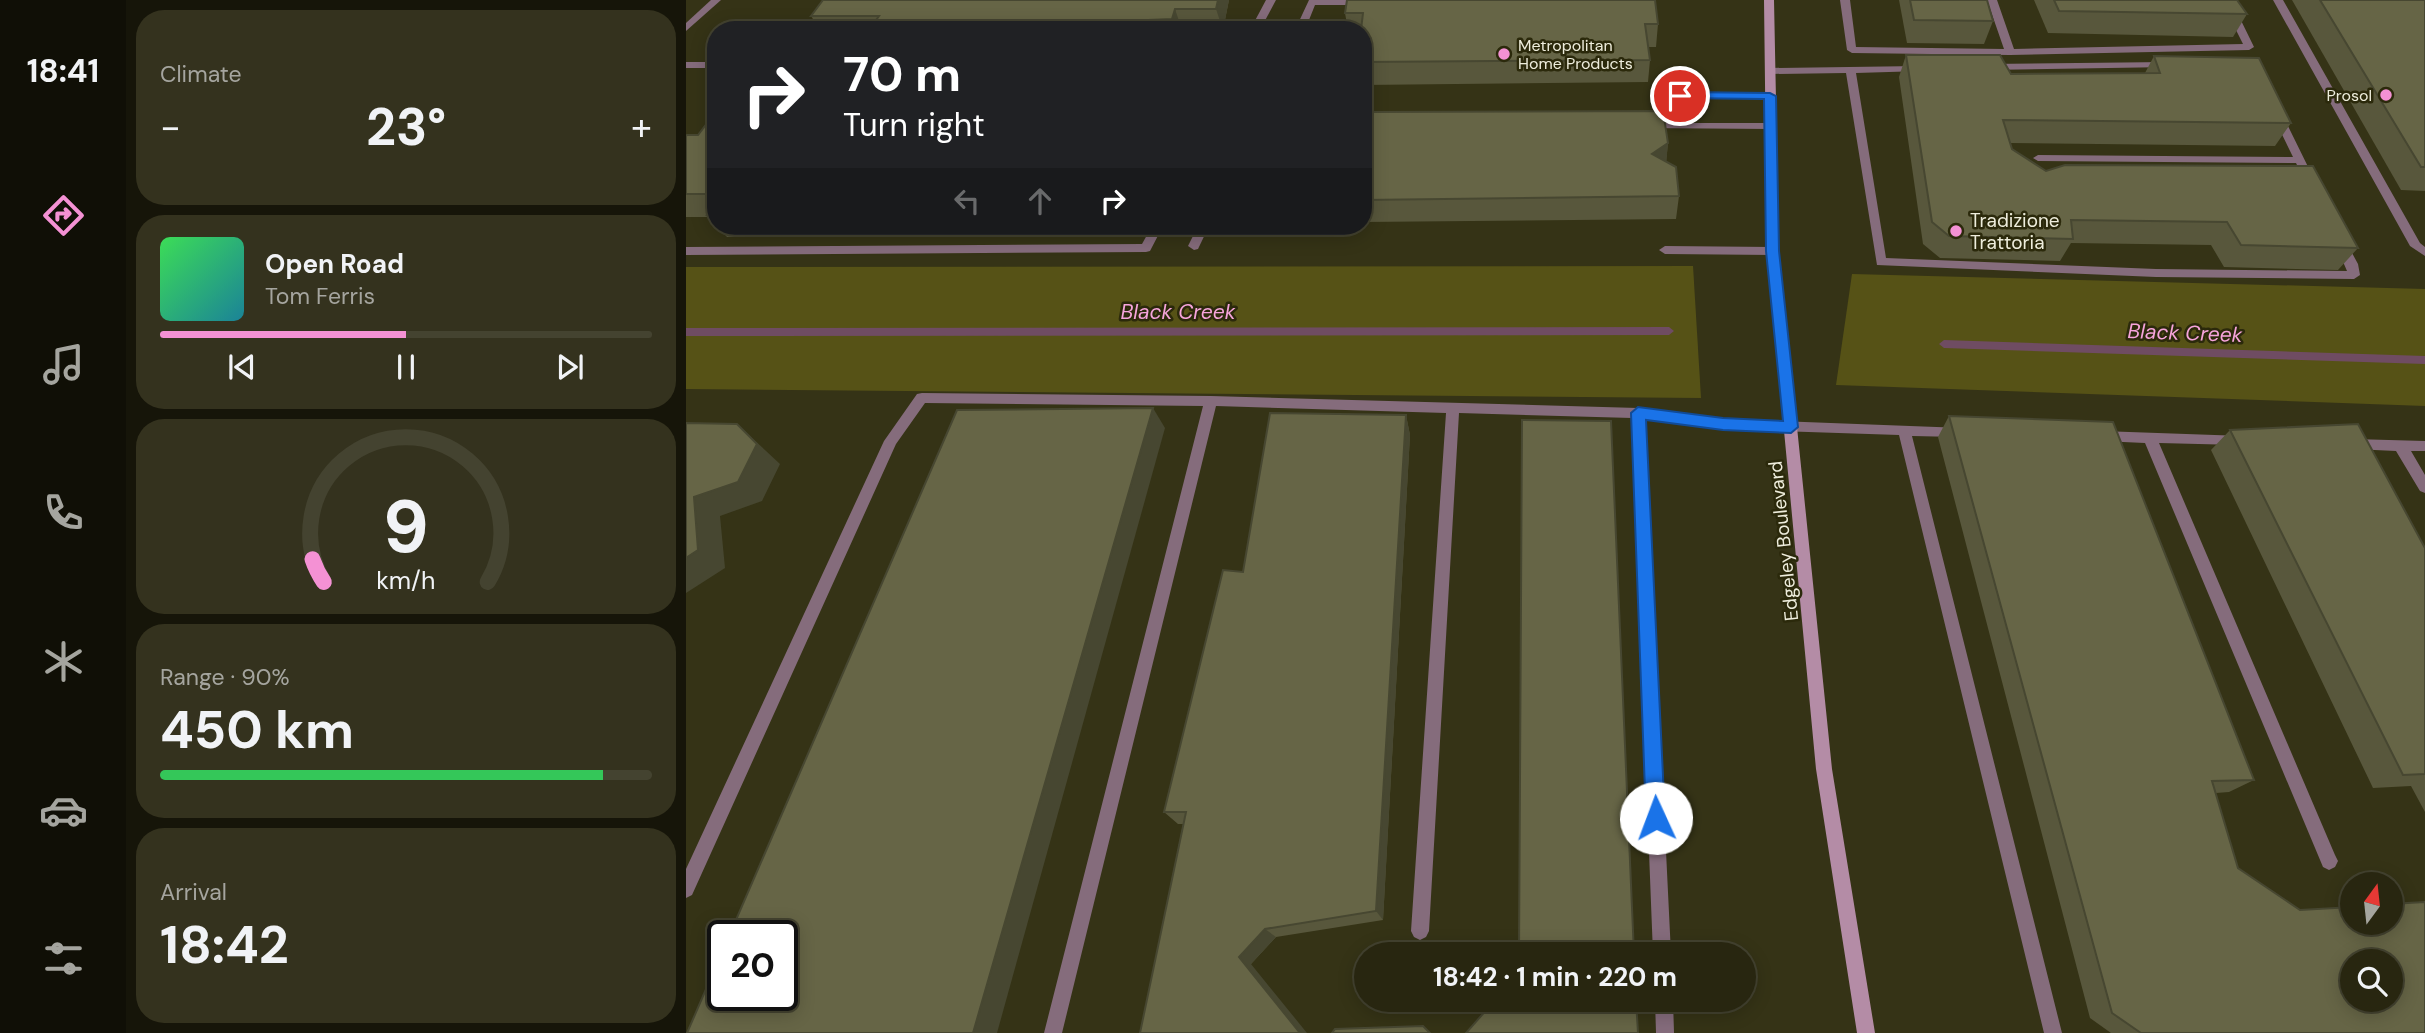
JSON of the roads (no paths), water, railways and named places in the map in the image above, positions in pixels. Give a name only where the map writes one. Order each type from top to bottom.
[{"type":"street","points":[[686,29],[716,0]]},
{"type":"street","points":[[1260,21],[1271,0]]},
{"type":"street","name":"Edgeley Boulevard","points":[[1769,0],[1773,251],[1824,769],[1866,1033]]},
{"type":"street","points":[[1845,0],[1852,50],[2010,52],[2249,47],[2226,0]]},
{"type":"street","points":[[1992,0],[2010,52]]},
{"type":"street","points":[[2278,0],[2416,246],[2425,252]]},
{"type":"street","points":[[1304,21],[1312,2],[1379,2]]},
{"type":"street","points":[[686,65],[707,65]]},
{"type":"street","points":[[1976,67],[2185,65]]},
{"type":"street","points":[[1770,71],[1936,68]]},
{"type":"street","points":[[1851,71],[1881,262],[2156,273],[2354,275],[2352,264],[2335,229]]},
{"type":"street","points":[[1680,96],[1770,96]]},
{"type":"street","points":[[2269,99],[2317,194]]},
{"type":"street","points":[[1640,126],[1771,126]]},
{"type":"street","points":[[2038,158],[2300,160]]},
{"type":"street","points":[[686,251],[1146,248],[1152,235]]},
{"type":"street","points":[[1194,246],[1199,235]]},
{"type":"street","points":[[1665,250],[1773,251]]},
{"type":"street","points":[[686,889],[891,441],[922,398],[1211,401],[1638,413],[1723,424],[1972,432]]},
{"type":"street","points":[[1053,1033],[1211,401]]},
{"type":"street","points":[[1420,931],[1453,408]]},
{"type":"street","points":[[1638,413],[1661,942]]},
{"type":"street","points":[[1904,430],[2053,1033]]},
{"type":"street","points":[[2082,436],[2248,441]]},
{"type":"street","points":[[2150,438],[2329,861]]},
{"type":"street","points":[[2345,444],[2425,446]]},
{"type":"street","points":[[2400,445],[2425,486]]},
{"type":"street","points":[[1664,1012],[1665,1033]]},
{"type":"waterway","name":"Black Creek","points":[[686,332],[1669,331]]},
{"type":"waterway","name":"Black Creek","points":[[1944,344],[2425,360]]},
{"type":"place","name":"Metropolitan Home Products","points":[[1504,54]]},
{"type":"place","name":"Prosol","points":[[2386,95]]},
{"type":"place","name":"Tradizione Trattoria","points":[[1956,231]]}]
